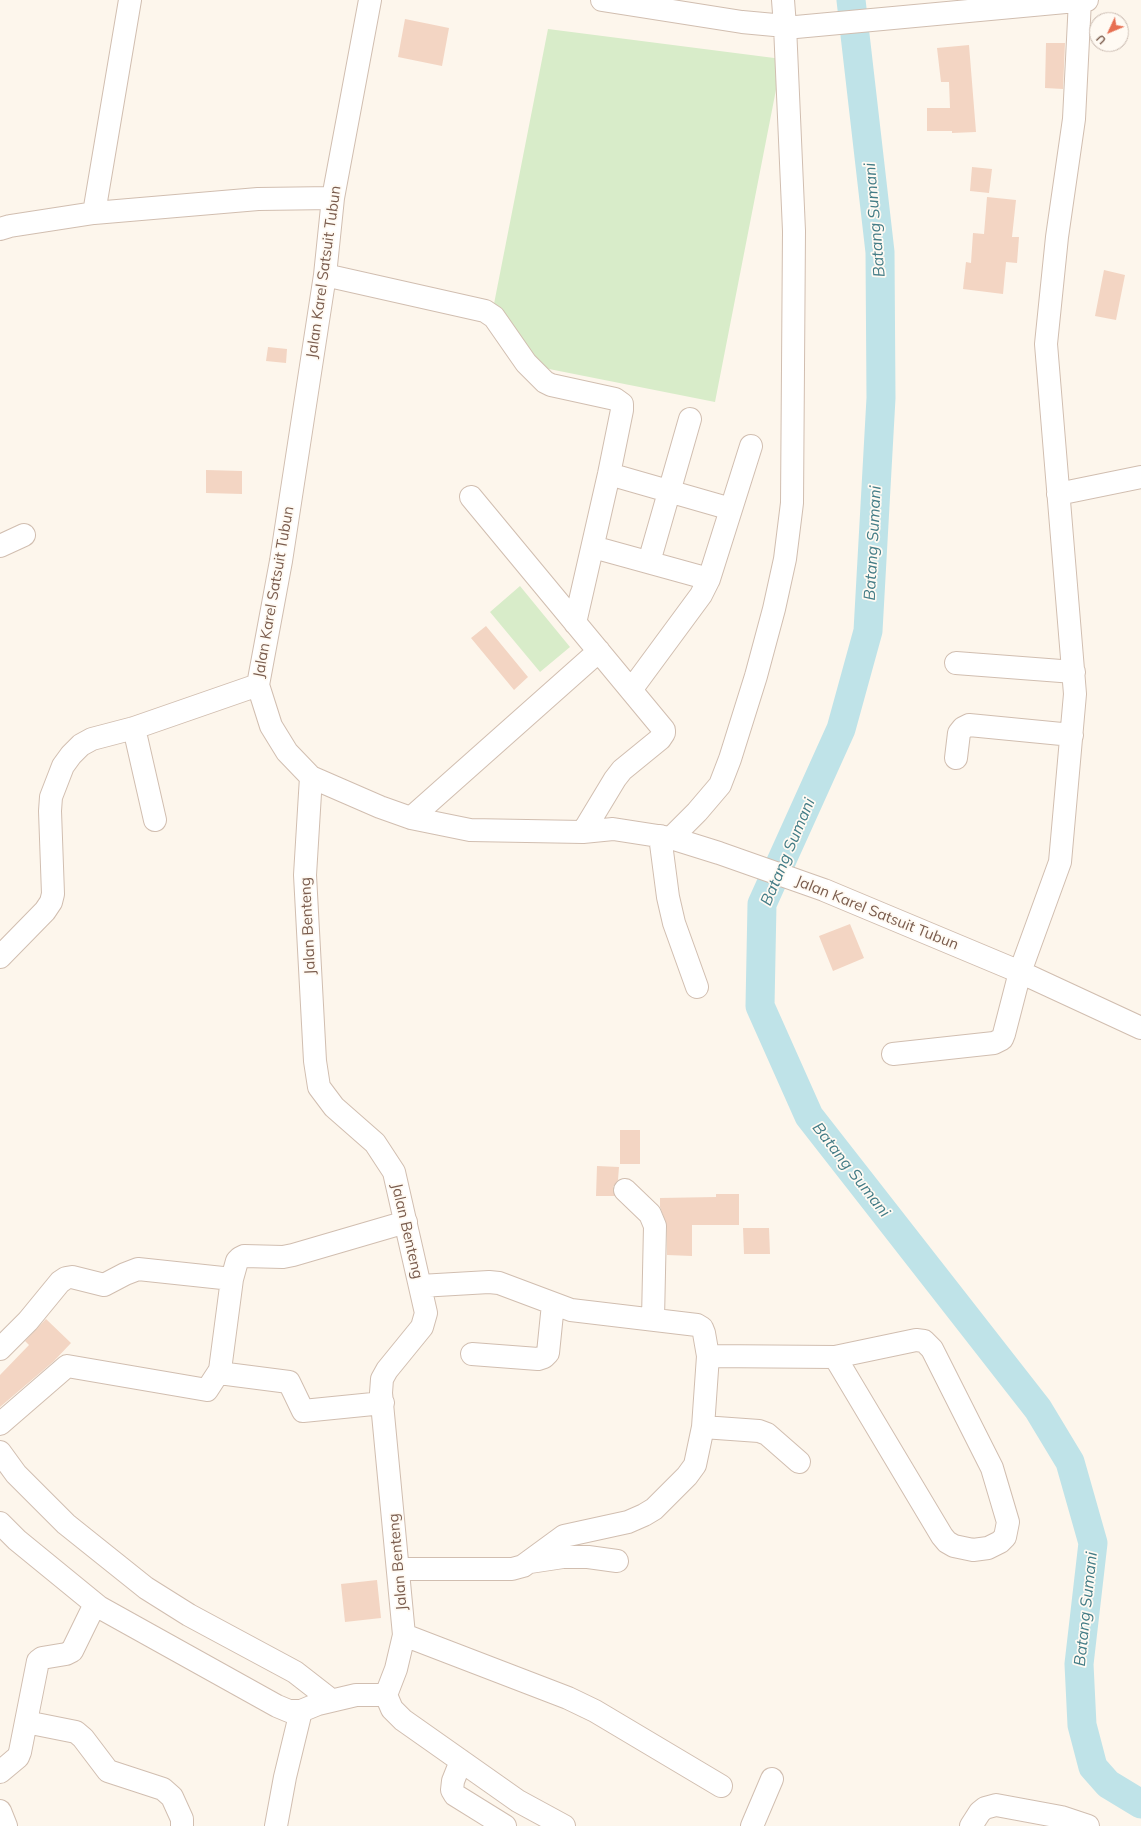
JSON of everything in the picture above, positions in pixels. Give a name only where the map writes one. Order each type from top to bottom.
[{"type":"street","points":[[94,213],[130,0]]},
{"type":"street","name":"Jalan Karel Satsuit Tubun","points":[[370,0],[333,198],[325,275],[281,561],[258,685],[271,726],[287,752],[310,777],[380,807],[411,818],[470,830],[583,832],[613,829],[665,837],[719,853],[824,890],[1020,972],[1141,1028]]},
{"type":"street","points":[[602,0],[742,22],[791,26],[1087,0]]},
{"type":"street","points":[[697,987],[674,923],[668,897],[665,837],[697,812],[720,785],[730,759],[756,676],[774,609],[785,559],[792,503],[794,268],[791,26],[783,0]]},
{"type":"street","points":[[893,1054],[999,1042],[1004,1034],[1020,972],[1060,862],[1076,694],[1046,344],[1057,237],[1074,119],[1080,0]]},
{"type":"street","points":[[0,229],[10,226],[94,213],[258,199],[333,198]]},
{"type":"street","points":[[325,275],[485,311],[494,317],[526,364],[548,384],[618,400],[622,404],[609,474],[575,623]]},
{"type":"street","points":[[649,562],[690,419]]},
{"type":"street","points":[[631,690],[697,603],[709,579],[751,446]]},
{"type":"street","points":[[609,474],[731,509]]},
{"type":"street","points":[[1058,494],[1141,477]]},
{"type":"street","points":[[471,497],[662,727],[664,733],[660,739],[622,770],[608,789],[583,832]]},
{"type":"street","points":[[0,546],[24,535]]},
{"type":"street","points":[[593,547],[709,579]]},
{"type":"street","points":[[411,818],[599,651]]},
{"type":"street","points":[[956,663],[1074,672]]},
{"type":"street","points":[[0,957],[51,902],[53,894],[50,811],[51,797],[63,766],[71,755],[81,745],[92,739],[134,728],[258,685]]},
{"type":"street","points":[[956,758],[959,733],[969,725],[1072,735]]},
{"type":"street","points":[[134,728],[155,820]]},
{"type":"street","name":"Jalan Benteng","points":[[310,777],[305,876],[315,1061],[319,1087],[334,1107],[375,1143],[394,1172],[426,1312],[422,1327],[387,1370],[382,1379],[381,1393],[404,1635],[396,1669],[386,1696]]},
{"type":"street","points":[[625,1190],[650,1214],[656,1226],[653,1319]]},
{"type":"street","points":[[0,1424],[68,1366],[203,1391],[209,1388],[218,1373],[232,1279],[237,1262],[244,1256],[283,1257],[293,1255],[406,1222]]},
{"type":"street","points":[[0,1349],[28,1321],[60,1282],[66,1278],[72,1277],[104,1284],[125,1274],[138,1270],[232,1279]]},
{"type":"street","points":[[398,1569],[512,1569],[530,1562],[554,1542],[564,1536],[628,1522],[644,1516],[654,1509],[695,1466],[703,1426],[708,1356],[704,1333],[702,1328],[697,1325],[571,1310],[499,1283],[489,1282],[420,1286]]},
{"type":"street","points":[[472,1354],[538,1360],[548,1353],[553,1304]]},
{"type":"street","points":[[708,1356],[835,1357],[920,1339],[929,1344],[995,1477],[1008,1522],[1005,1537],[1000,1542],[988,1548],[973,1550],[954,1546],[942,1536],[835,1357]]},
{"type":"street","points":[[218,1373],[289,1382],[302,1411],[383,1403]]},
{"type":"street","points":[[703,1426],[759,1431],[767,1434],[799,1462]]},
{"type":"street","points":[[0,1452],[16,1474],[66,1524],[146,1588],[189,1615],[295,1672],[331,1700]]},
{"type":"street","points":[[0,1524],[94,1604],[264,1699],[289,1711],[302,1711],[331,1700],[356,1695],[386,1696],[392,1709],[403,1720],[518,1801],[564,1826]]},
{"type":"street","points":[[530,1562],[588,1557],[617,1562]]},
{"type":"street","points":[[0,1772],[18,1757],[38,1660],[66,1654],[72,1651],[94,1604]]},
{"type":"street","points":[[404,1635],[568,1698],[595,1711],[721,1786]]},
{"type":"street","points":[[276,1826],[285,1777],[302,1711]]},
{"type":"street","points":[[26,1722],[76,1732],[83,1738],[108,1771],[163,1789],[172,1797],[182,1819],[182,1826]]},
{"type":"street","points":[[461,1761],[453,1781],[452,1790],[455,1795],[506,1826]]},
{"type":"street","points":[[752,1826],[772,1779]]},
{"type":"street","points":[[513,1826],[518,1801]]},
{"type":"street","points":[[971,1826],[980,1812],[985,1808],[996,1805],[1059,1822],[1088,1826]]},
{"type":"street","points":[[0,1811],[6,1826]]},
{"type":"green space","points":[[548,29],[782,59],[715,402],[539,367],[492,314]]},
{"type":"green space","points":[[520,586],[570,647],[540,672],[490,612]]},
{"type":"building","points":[[405,19],[449,28],[442,66],[398,57]]},
{"type":"building","points":[[1046,43],[1065,43],[1063,89],[1045,88]]},
{"type":"building","points":[[969,45],[976,132],[952,133],[952,131],[927,131],[927,108],[950,108],[949,82],[941,82],[937,48]]},
{"type":"building","points":[[972,167],[992,169],[989,193],[970,191]]},
{"type":"building","points":[[987,197],[1016,200],[1012,237],[1019,237],[1017,263],[1006,262],[1003,294],[963,289],[966,262],[971,263],[973,233],[984,234]]},
{"type":"building","points":[[1104,270],[1125,275],[1116,320],[1095,316]]},
{"type":"building","points":[[268,347],[287,349],[286,363],[266,361]]},
{"type":"building","points":[[206,470],[242,471],[242,494],[206,493]]},
{"type":"building","points":[[486,626],[528,677],[514,690],[471,638]]},
{"type":"building","points":[[850,924],[864,958],[833,971],[819,936]]},
{"type":"building","points":[[620,1130],[640,1130],[640,1164],[620,1164]]},
{"type":"building","points":[[597,1166],[619,1167],[618,1180],[613,1187],[615,1196],[596,1196]]},
{"type":"building","points":[[716,1194],[739,1194],[739,1225],[692,1225],[692,1256],[667,1255],[667,1226],[660,1207],[660,1198],[716,1197]]},
{"type":"building","points":[[743,1228],[769,1228],[770,1254],[744,1254]]},
{"type":"building","points":[[46,1319],[71,1343],[54,1361],[0,1407],[0,1375],[29,1345],[25,1341]]},
{"type":"building","points":[[377,1580],[381,1618],[345,1622],[341,1584]]},
{"type":"waterway","name":"Batang Sumani","points":[[851,0],[880,252],[881,398],[868,631],[841,729],[762,904],[760,1006],[809,1116],[1038,1409],[1070,1462],[1093,1543],[1079,1664],[1082,1725],[1093,1767],[1108,1784],[1141,1804]]}]
